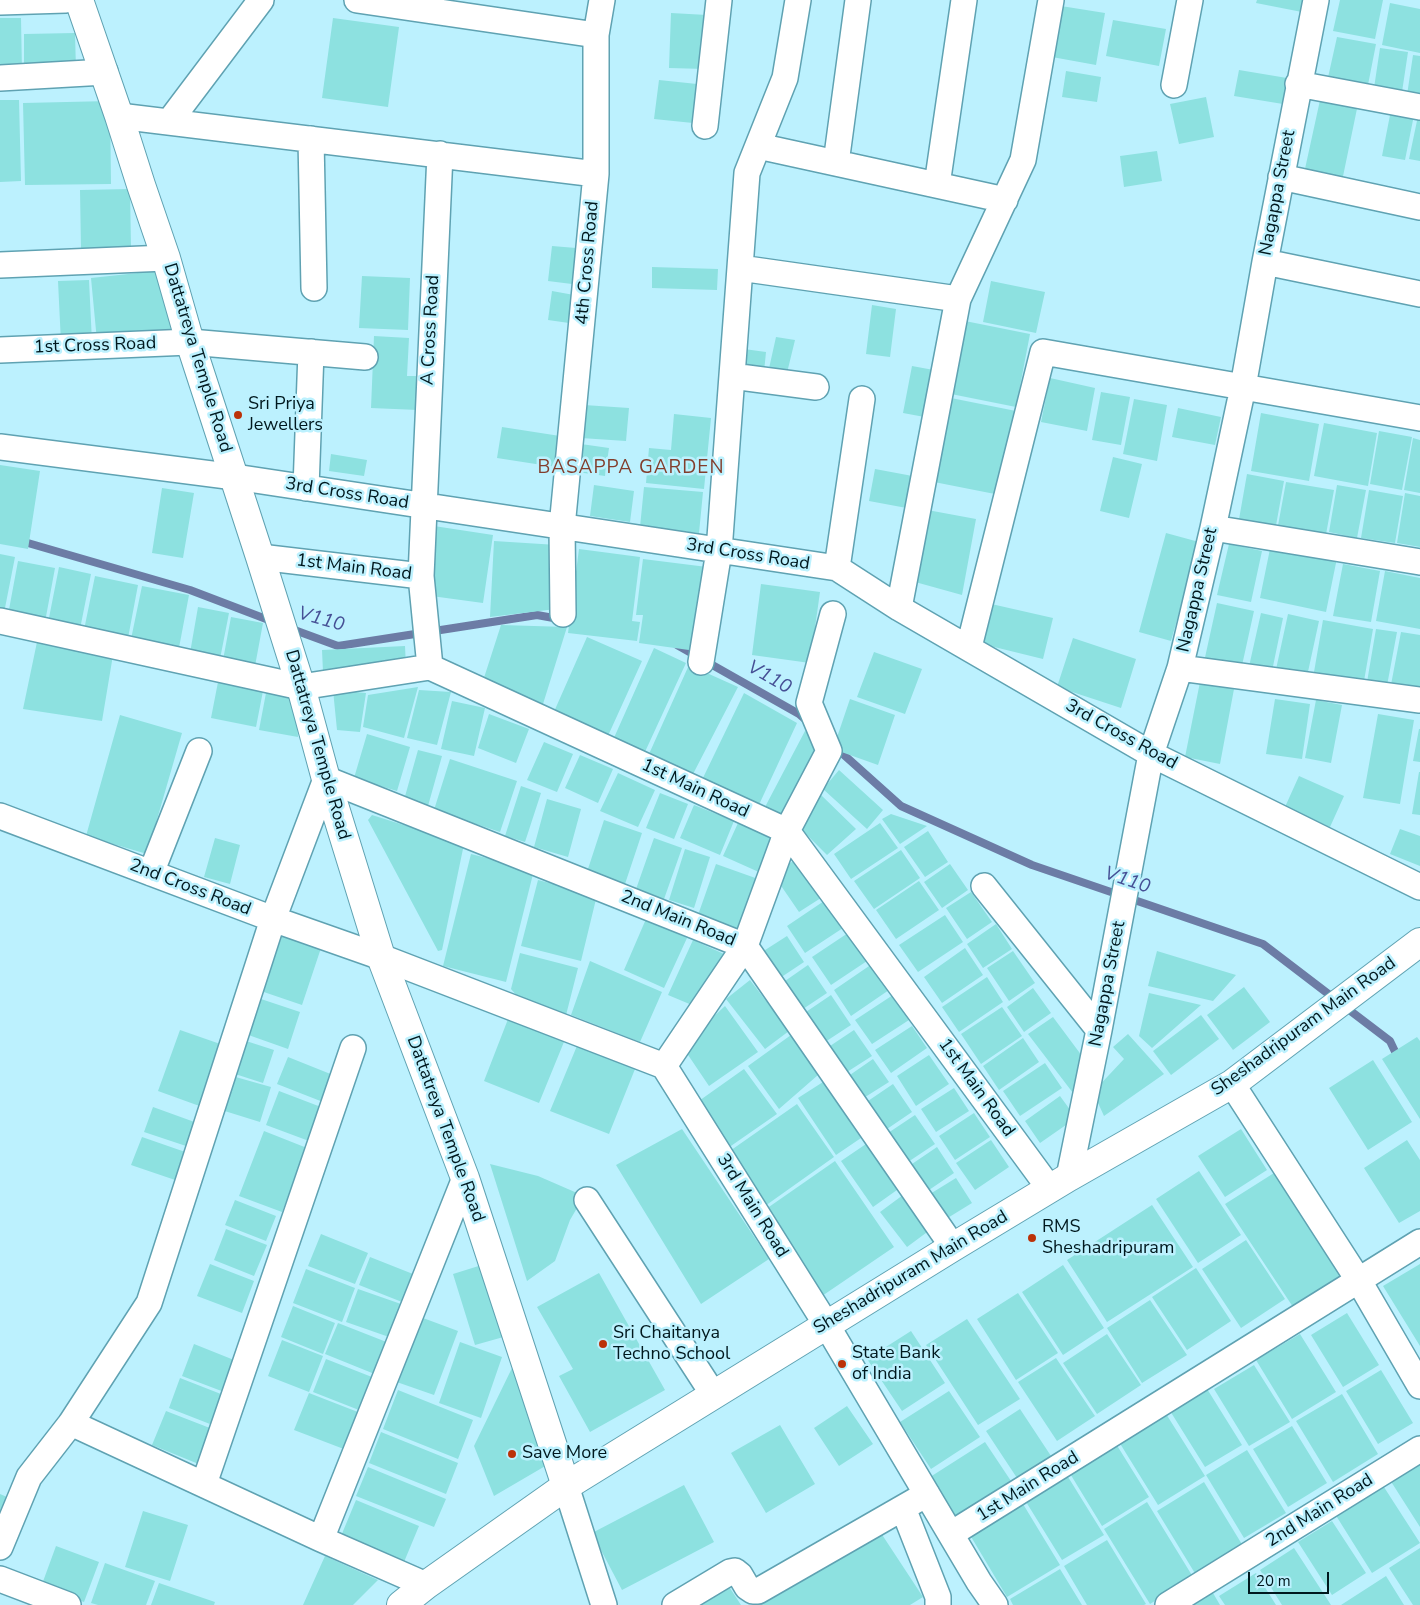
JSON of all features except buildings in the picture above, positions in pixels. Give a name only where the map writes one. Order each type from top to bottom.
[{"type":"street","points":[[0,2],[66,0]]},
{"type":"street","name":"Dattatreya Temple Road","points":[[79,0],[105,72],[140,185],[166,258],[190,342],[301,687],[326,779],[381,956],[465,1178],[566,1486]]},
{"type":"street","points":[[169,122],[261,0]]},
{"type":"street","points":[[357,0],[596,35]]},
{"type":"street","name":"4th Cross Road","points":[[563,614],[562,527],[596,174],[596,35],[602,0]]},
{"type":"street","points":[[705,126],[719,0]]},
{"type":"street","points":[[701,662],[719,550],[747,173],[785,78],[798,0]]},
{"type":"street","points":[[836,163],[858,0]]},
{"type":"street","points":[[936,185],[964,0]]},
{"type":"street","points":[[899,608],[958,299],[1024,160],[1051,0]]},
{"type":"street","points":[[1174,85],[1190,0]]},
{"type":"street","name":"Nagappa Street","points":[[1060,1183],[1099,1030],[1151,754],[1180,668],[1213,528],[1243,387],[1298,84],[1316,0]]},
{"type":"street","points":[[0,78],[105,72]]},
{"type":"street","points":[[1298,84],[1420,107]]},
{"type":"street","points":[[119,116],[596,174]]},
{"type":"street","points":[[311,139],[314,288]]},
{"type":"street","points":[[758,146],[1005,200]]},
{"type":"street","name":"A Cross Road","points":[[421,576],[440,154]]},
{"type":"street","points":[[1281,177],[1420,207]]},
{"type":"street","points":[[0,265],[166,258]]},
{"type":"street","points":[[1265,262],[1420,294]]},
{"type":"street","points":[[740,268],[958,299]]},
{"type":"street","name":"1st Cross Road","points":[[0,350],[190,342],[365,357]]},
{"type":"street","points":[[306,488],[311,352]]},
{"type":"street","points":[[969,647],[1043,352],[1420,418]]},
{"type":"street","points":[[732,376],[816,388]]},
{"type":"street","points":[[836,568],[862,399]]},
{"type":"street","name":"3rd Cross Road","points":[[0,447],[235,477],[836,568],[899,608],[1151,754],[1420,887]]},
{"type":"street","points":[[1213,528],[1420,562]]},
{"type":"street","name":"1st Main Road","points":[[260,557],[421,576],[430,667],[787,831],[1060,1183]]},
{"type":"street","points":[[381,956],[664,1066],[745,946],[787,831],[829,751],[809,703],[833,614]]},
{"type":"street","points":[[0,621],[301,687],[430,667]]},
{"type":"street","points":[[1180,668],[1420,700]]},
{"type":"street","points":[[151,873],[198,751]]},
{"type":"street","points":[[0,1547],[29,1477],[71,1423],[149,1303],[273,919],[326,779]]},
{"type":"street","name":"2nd Main Road","points":[[326,779],[745,946],[953,1247]]},
{"type":"street","name":"2nd Cross Road","points":[[0,816],[273,919],[381,956]]},
{"type":"street","points":[[984,886],[1099,1030]]},
{"type":"street","name":"Sheshadripuram Main Road","points":[[401,1605],[426,1585],[566,1486],[953,1247],[1232,1084],[1420,942]]},
{"type":"street","points":[[204,1484],[353,1048]]},
{"type":"street","name":"3rd Main Road","points":[[664,1066],[826,1324],[979,1582],[995,1605]]},
{"type":"street","points":[[1232,1084],[1359,1281],[1420,1386]]},
{"type":"street","points":[[320,1539],[465,1178]]},
{"type":"street","points":[[586,1200],[713,1394]]},
{"type":"street","name":"1st Main Road","points":[[951,1534],[1420,1242]]},
{"type":"street","points":[[71,1423],[320,1539],[426,1585]]},
{"type":"street","name":"2nd Main Road","points":[[1168,1605],[1420,1449]]},
{"type":"street","points":[[566,1486],[604,1605]]},
{"type":"street","points":[[675,1605],[730,1572],[735,1571],[748,1587],[758,1591],[927,1494]]},
{"type":"street","points":[[903,1508],[938,1597],[938,1605]]},
{"type":"street","points":[[0,1579],[68,1605]]},
{"type":"waterway","name":"V110","points":[[21,541],[190,590],[274,622]]},
{"type":"waterway","name":"V110","points":[[289,628],[338,646],[537,615],[559,619]]},
{"type":"waterway","name":"V110","points":[[677,645],[799,714],[807,721]]},
{"type":"waterway","name":"V110","points":[[834,746],[901,806],[1032,865],[1263,944],[1335,999]]},
{"type":"waterway","name":"V110","points":[[1344,1006],[1390,1041],[1399,1060]]},
{"type":"place","name":"Sri Priya Jewellers","points":[[238,415]]},
{"type":"place","name":"RMS Sheshadripuram","points":[[1032,1238]]},
{"type":"place","name":"Sri Chaitanya Techno School","points":[[603,1344]]},
{"type":"place","name":"State Bank of India","points":[[842,1364]]},
{"type":"place","name":"Save More","points":[[512,1454]]},
{"type":"district","name":"BASAPPA GARDEN","points":[[631,468]]}]
